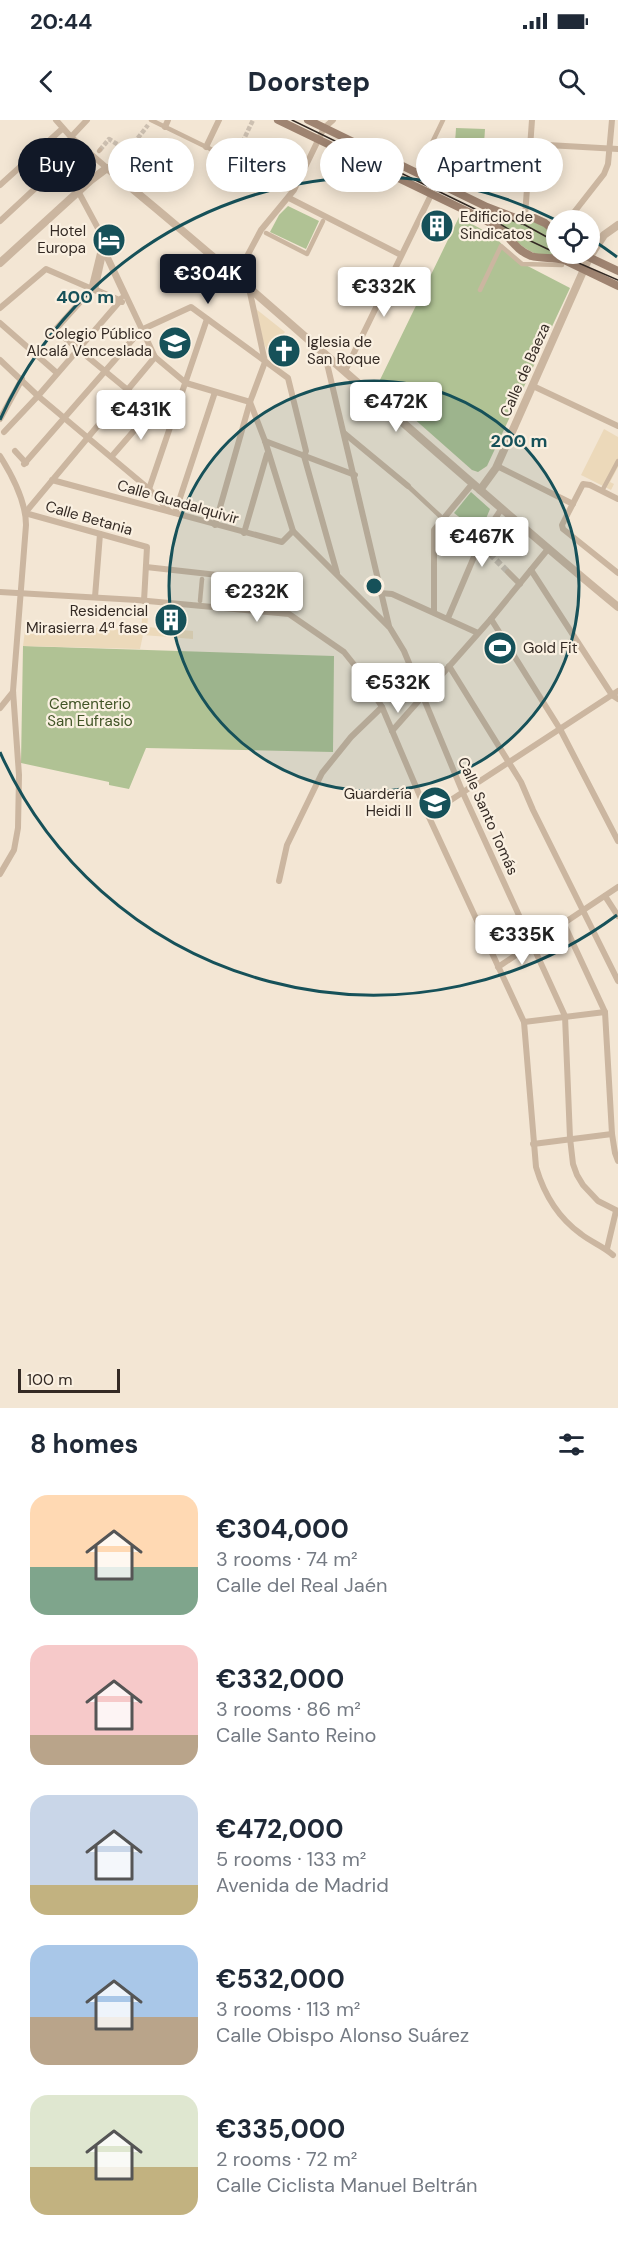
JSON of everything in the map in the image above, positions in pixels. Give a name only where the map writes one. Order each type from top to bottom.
[{"type":"main road","points":[[278,120],[479,217],[504,233],[515,246],[525,253],[546,259]]},
{"type":"main road","points":[[309,120],[416,174]]},
{"type":"main road","points":[[455,192],[513,217],[525,216],[539,220],[546,225]]},
{"type":"main road","points":[[600,263],[618,271]]},
{"type":"main road","points":[[567,264],[618,286]]},
{"type":"street","points":[[56,120],[72,138],[87,120]]},
{"type":"street","points":[[148,125],[151,120],[166,123],[206,147]]},
{"type":"street","points":[[210,138],[219,120]]},
{"type":"street","points":[[236,277],[261,230],[289,198],[324,128],[333,120]]},
{"type":"street","points":[[434,138],[443,120]]},
{"type":"street","points":[[530,138],[532,120]]},
{"type":"street","points":[[575,210],[604,174],[608,164],[612,120]]},
{"type":"street","points":[[0,185],[63,129]]},
{"type":"street","points":[[563,146],[618,149]]},
{"type":"street","points":[[96,159],[618,607]]},
{"type":"street","points":[[96,177],[107,168]]},
{"type":"street","points":[[0,220],[31,192]]},
{"type":"street","points":[[0,263],[77,192]]},
{"type":"street","points":[[79,192],[155,357],[186,383],[250,402]]},
{"type":"street","points":[[525,216],[527,192]]},
{"type":"street","points":[[345,371],[430,195]]},
{"type":"street","points":[[289,198],[401,255]]},
{"type":"street","points":[[266,233],[308,254],[323,221]]},
{"type":"street","name":"Calle de Baeza","points":[[600,240],[618,225]]},
{"type":"street","points":[[102,245],[92,290],[55,330],[152,410],[174,418]]},
{"type":"street","points":[[480,290],[501,246],[522,264],[546,262]]},
{"type":"street","points":[[104,253],[122,298],[96,289],[104,253]]},
{"type":"street","name":"Calle de Baeza","points":[[480,490],[497,466],[585,264]]},
{"type":"street","points":[[0,308],[46,269],[92,290],[122,298],[130,305]]},
{"type":"street","points":[[215,525],[250,402],[265,362],[249,288]]},
{"type":"street","points":[[4,432],[122,298]]},
{"type":"street","points":[[15,451],[25,464],[141,330],[191,307],[288,378],[306,451],[304,456],[337,574]]},
{"type":"street","points":[[149,489],[207,319]]},
{"type":"street","points":[[0,322],[57,373]]},
{"type":"street","points":[[325,355],[390,628]]},
{"type":"street","points":[[25,513],[155,357]]},
{"type":"street","points":[[0,360],[38,396],[112,456],[173,513],[215,392]]},
{"type":"street","points":[[0,419],[22,380]]},
{"type":"street","points":[[533,386],[618,426]]},
{"type":"street","points":[[250,402],[265,441],[293,531],[390,628]]},
{"type":"street","points":[[112,456],[152,410]]},
{"type":"street","points":[[344,433],[440,516]]},
{"type":"street","points":[[265,441],[355,476]]},
{"type":"street","points":[[243,533],[268,454]]},
{"type":"street","points":[[339,468],[347,463],[350,455]]},
{"type":"street","points":[[0,456],[7,466],[25,513],[22,593],[13,691],[19,775],[18,828],[14,850],[0,874]]},
{"type":"street","points":[[602,491],[618,461]]},
{"type":"street","points":[[497,466],[573,504]]},
{"type":"street","name":"Calle Guadalquivir","points":[[52,480],[282,542],[293,531]]},
{"type":"street","points":[[434,612],[434,530],[473,483]]},
{"type":"street","points":[[618,499],[583,484],[562,525],[563,529],[618,573]]},
{"type":"street","points":[[448,618],[479,545],[501,508]]},
{"type":"street","name":"Calle Betania","points":[[25,513],[147,547],[146,567]]},
{"type":"street","points":[[95,597],[100,534]]},
{"type":"street","points":[[479,545],[490,554]]},
{"type":"street","points":[[392,731],[491,619],[548,549]]},
{"type":"street","points":[[144,601],[146,567],[263,580],[260,611]]},
{"type":"street","points":[[428,815],[616,695],[531,570]]},
{"type":"street","points":[[508,572],[520,584]]},
{"type":"street","points":[[200,601],[202,579]]},
{"type":"street","points":[[0,592],[95,597],[289,614],[344,652],[382,707],[428,815],[524,1022],[533,1144],[541,1185],[560,1216],[580,1234],[607,1249],[613,1255]]},
{"type":"street","points":[[380,593],[392,594],[478,633]]},
{"type":"street","points":[[491,619],[560,729],[618,841]]},
{"type":"street","name":"Calle Santo Tomás","points":[[390,628],[404,651],[463,793],[565,1016]]},
{"type":"street","points":[[448,666],[521,782],[618,981]]},
{"type":"street","points":[[360,672],[418,684]]},
{"type":"street","points":[[370,687],[377,675]]},
{"type":"street","points":[[0,708],[13,691]]},
{"type":"street","points":[[279,881],[287,845],[322,773],[351,736],[382,707]]},
{"type":"street","points":[[498,967],[618,887]]},
{"type":"street","points":[[605,896],[618,916]]},
{"type":"street","points":[[564,924],[604,1012],[612,1134],[618,1161]]},
{"type":"street","points":[[524,1022],[604,1012]]},
{"type":"street","points":[[565,1016],[573,1164],[583,1185],[598,1201],[617,1211],[607,1249]]},
{"type":"street","points":[[533,1144],[612,1134]]},
{"type":"green space","points":[[456,128],[485,129],[484,138],[455,138]]},
{"type":"green space","points":[[288,206],[319,221],[306,249],[270,232],[279,215]]},
{"type":"green space","points":[[459,217],[494,236],[518,261],[570,288],[487,466],[478,472],[472,470],[377,386]]},
{"type":"green space","points":[[506,218],[527,220],[545,227],[546,255],[528,250],[501,227]]},
{"type":"green space","points":[[471,492],[490,509],[480,533],[454,513]]},
{"type":"green space","name":"Cementerio San Eufrasio","points":[[23,646],[334,656],[333,752],[146,748],[129,789],[109,785],[109,782],[21,763]]},
{"type":"shaded area","points":[[256,309],[285,332],[268,353],[263,341]]},
{"type":"shaded area","points":[[604,429],[618,437],[618,467],[610,482],[614,484],[611,490],[581,475]]},
{"type":"shaded area","points":[[143,608],[149,608],[147,627],[193,631],[193,639],[143,635],[140,649],[23,646],[26,623],[141,631]]},
{"type":"tunnel","points":[[244,138],[253,120]]},
{"type":"tunnel","points":[[138,138],[148,125]]},
{"type":"tunnel","points":[[100,150],[108,140]]},
{"type":"tunnel","points":[[490,554],[508,572]]},
{"type":"tram line","points":[[292,120],[481,212],[518,235],[546,248]]},
{"type":"tram line","points":[[499,216],[525,225],[546,237]]},
{"type":"tram line","points":[[581,264],[618,280]]},
{"type":"place","name":"Edificio de Sindicatos","points":[[437,226]]},
{"type":"place","name":"Hotel Europa","points":[[109,240]]},
{"type":"place","name":"Colegio Público Alcalá Venceslada","points":[[175,343]]},
{"type":"place","name":"Iglesia de San Roque","points":[[284,351]]},
{"type":"place","name":"Residencial Mirasierra 4ª fase","points":[[171,620]]},
{"type":"place","name":"Gold Fit","points":[[500,648]]},
{"type":"place","name":"Guardería Heidi II","points":[[435,803]]}]
